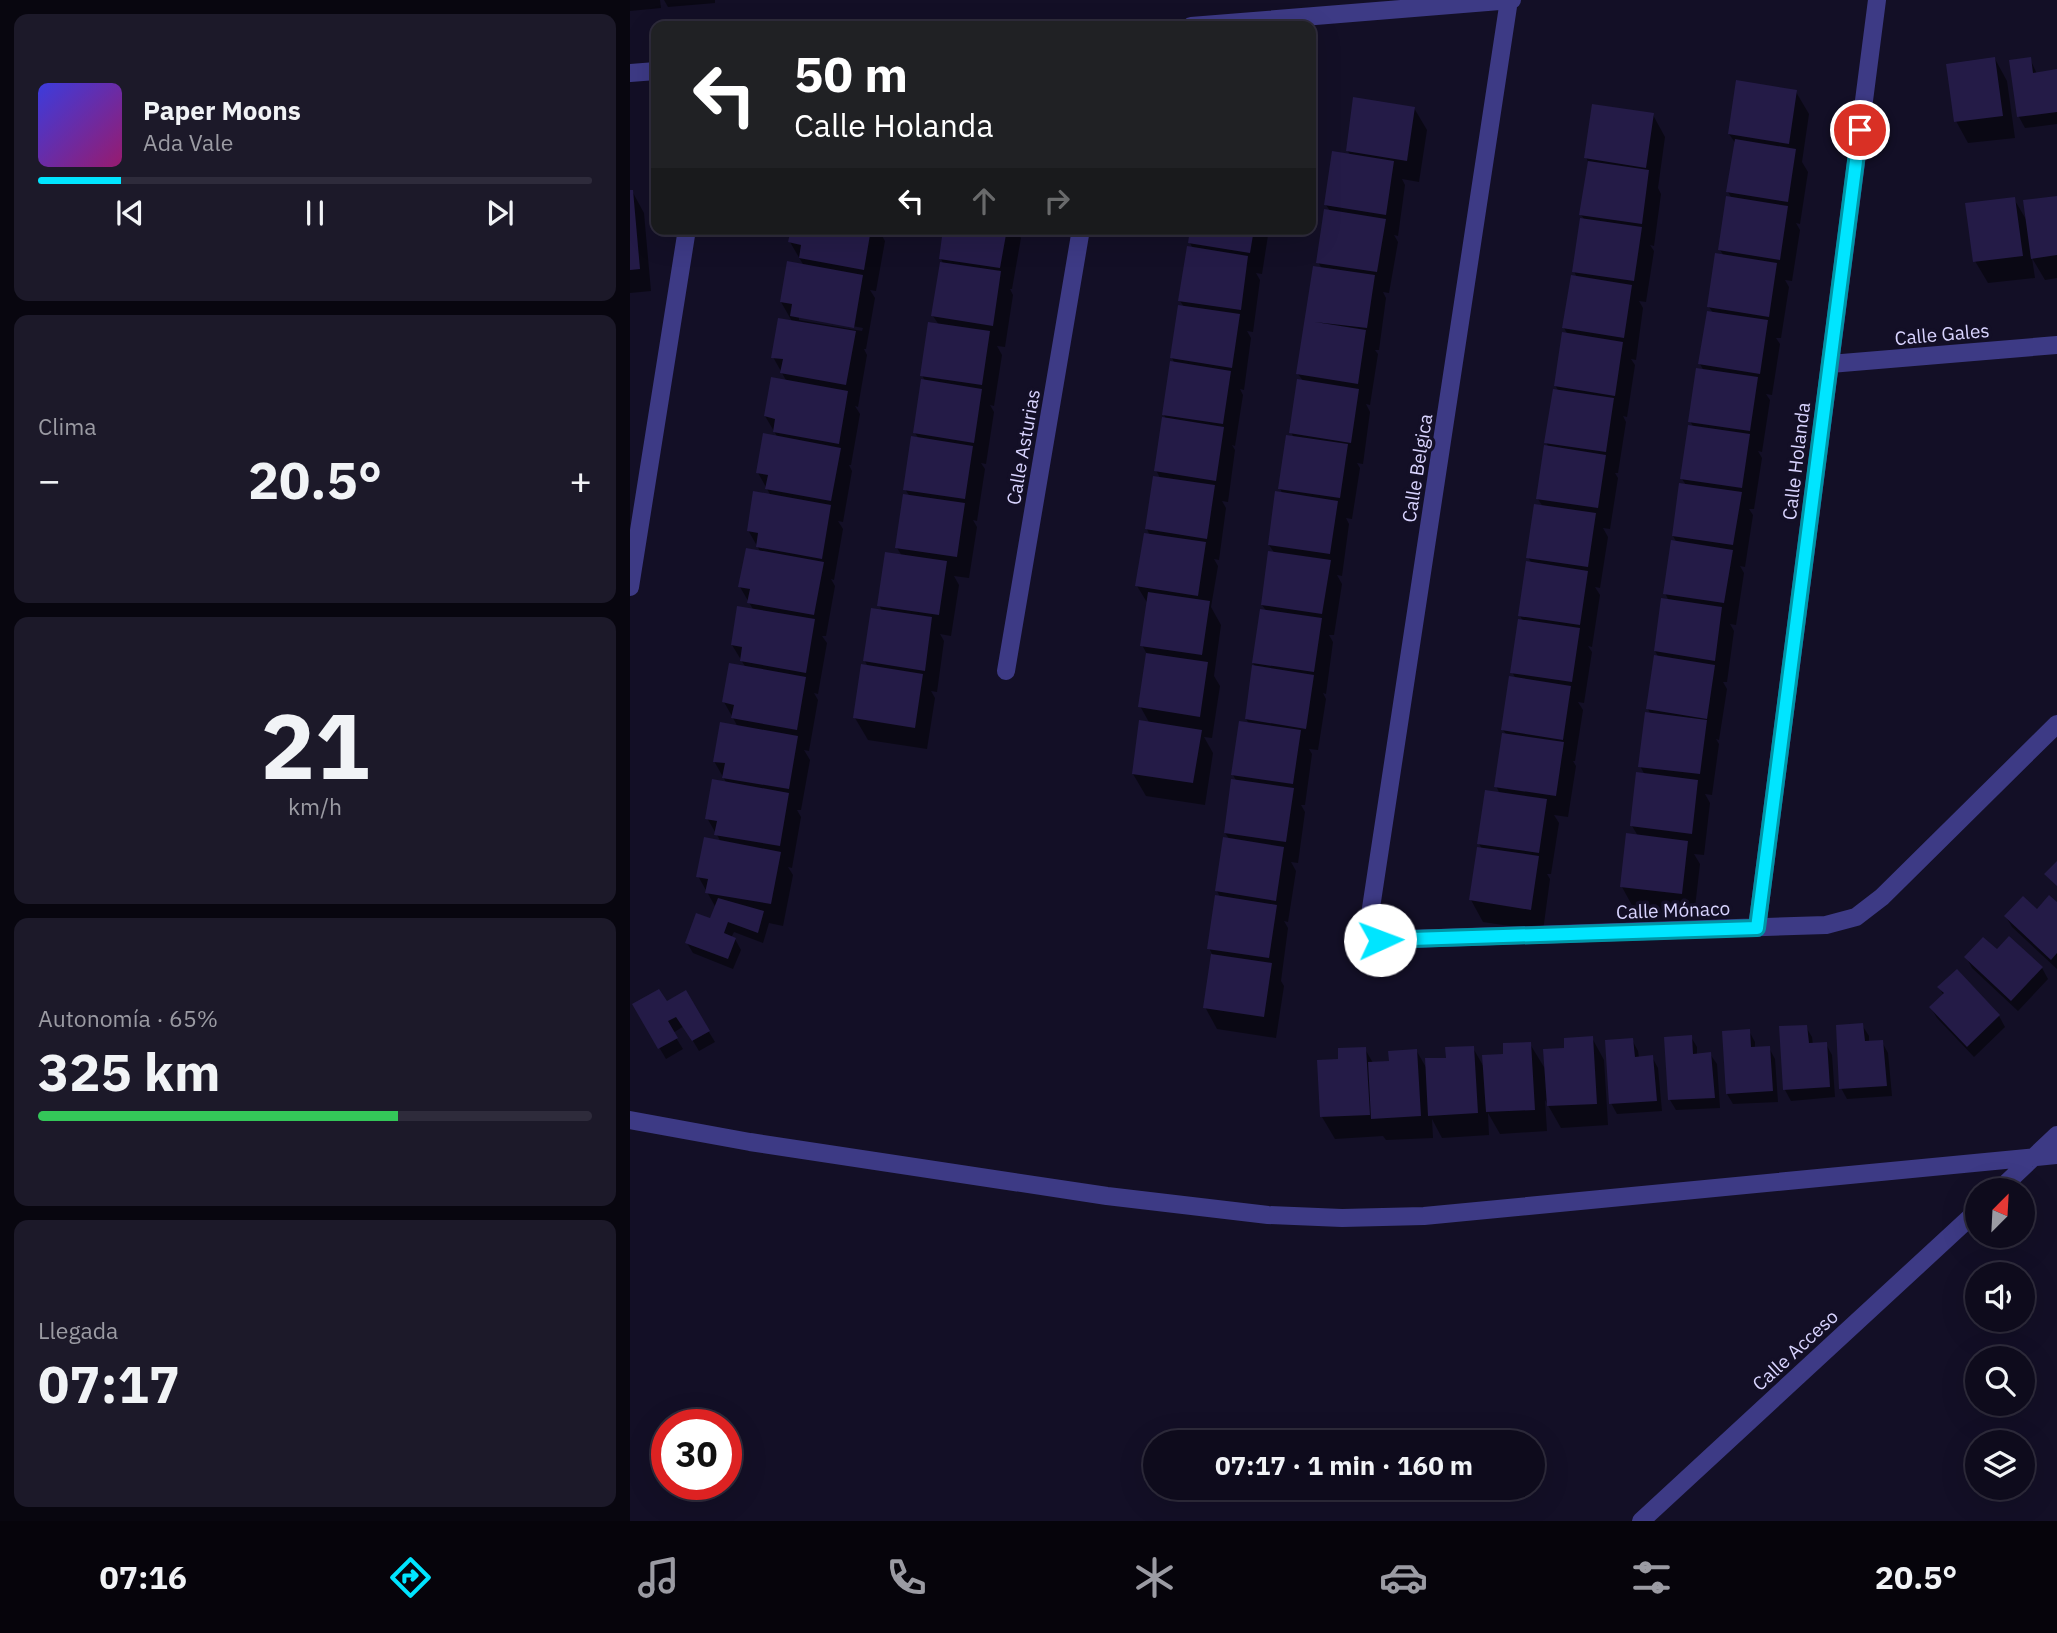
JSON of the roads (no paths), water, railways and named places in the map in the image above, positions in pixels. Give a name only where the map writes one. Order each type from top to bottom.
[{"type":"street","points":[[1252,21],[1510,0]]},
{"type":"street","name":"Calle Belgica","points":[[1380,940],[1371,927],[1371,908],[1510,0]]},
{"type":"street","name":"Calle Holanda","points":[[1757,928],[1877,0]]},
{"type":"street","points":[[630,73],[651,71]]},
{"type":"street","points":[[630,587],[686,235]]},
{"type":"street","name":"Calle Asturias","points":[[1006,671],[1079,235]]},
{"type":"street","name":"Calle Gales","points":[[1830,364],[2057,345]]},
{"type":"street","points":[[630,474],[649,473]]},
{"type":"street","name":"Calle Mónaco","points":[[1380,940],[1826,925],[1857,917],[1882,897],[2057,724]]},
{"type":"street","points":[[630,1120],[750,1142],[1107,1196],[1268,1215],[1342,1218],[1424,1216],[2057,1155]]},
{"type":"street","points":[[2012,1178],[2057,1136]]},
{"type":"street","name":"Calle Acceso","points":[[1642,1521],[1965,1222]]}]
